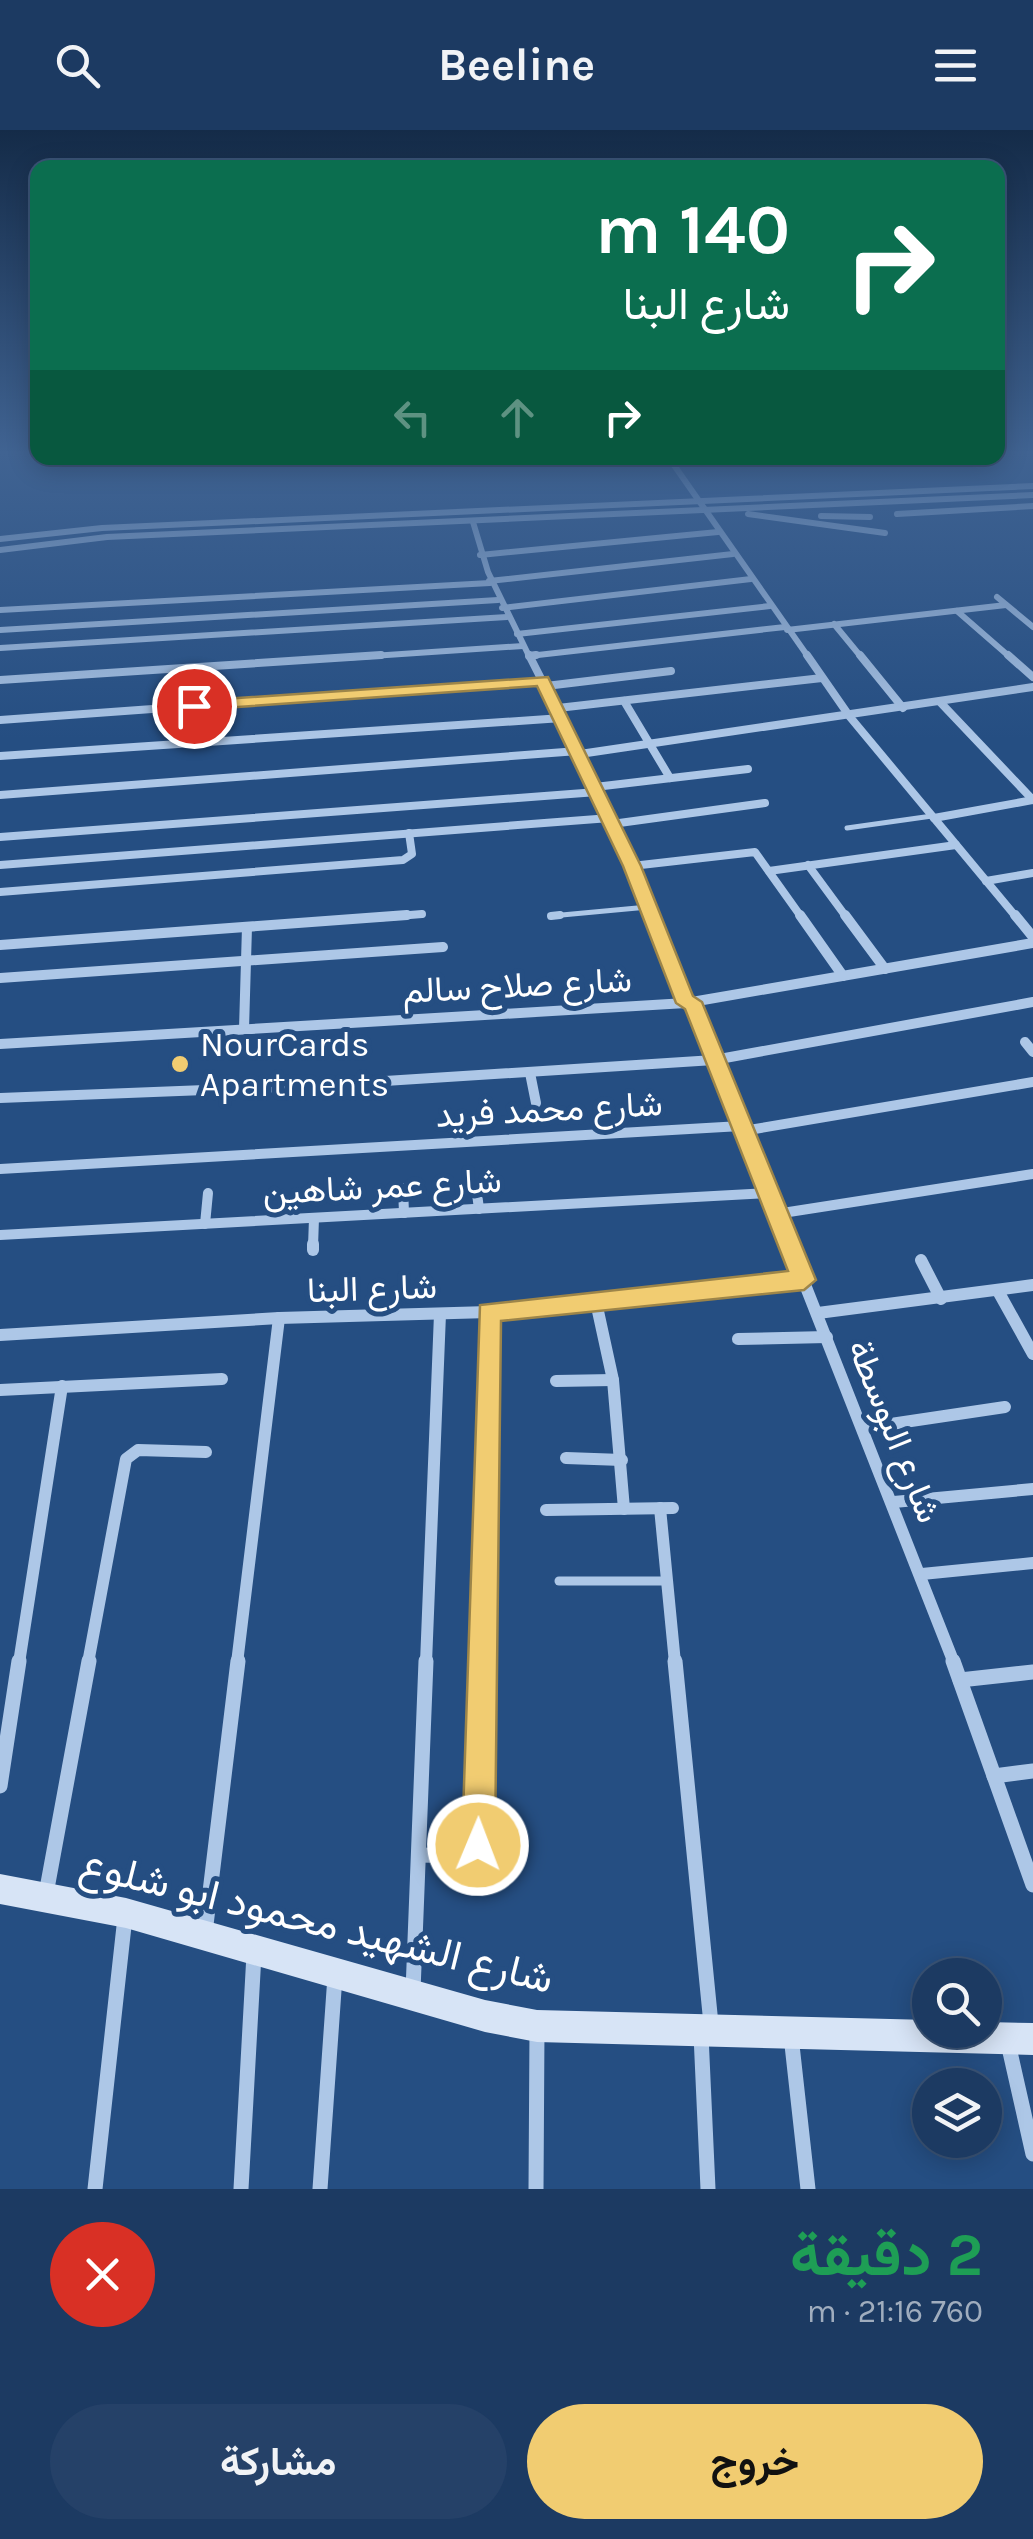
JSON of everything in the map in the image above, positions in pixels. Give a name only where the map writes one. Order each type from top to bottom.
[{"type":"street","name":"شارع البوسطة","points":[[478,547],[502,608],[560,713],[632,866],[714,1060],[922,1574],[1033,1885]]},
{"type":"street","points":[[480,555],[562,547]]},
{"type":"street","points":[[728,547],[850,717],[1033,940]]},
{"type":"street","points":[[0,610],[490,582],[733,554]]},
{"type":"street","points":[[0,648],[502,608],[750,579]]},
{"type":"street","points":[[997,597],[1033,627]]},
{"type":"street","points":[[529,656],[1006,605]]},
{"type":"street","points":[[517,634],[770,606]]},
{"type":"street","points":[[0,630],[502,608]]},
{"type":"street","points":[[957,610],[1033,678]]},
{"type":"street","points":[[834,624],[902,708]]},
{"type":"street","points":[[0,680],[522,646]]},
{"type":"street","points":[[0,720],[671,672]]},
{"type":"street","points":[[0,756],[560,713],[624,701],[822,678]]},
{"type":"street","points":[[0,795],[650,745],[1033,687]]},
{"type":"street","points":[[624,701],[670,778]]},
{"type":"street","points":[[933,817],[1033,800],[940,702]]},
{"type":"street","points":[[0,836],[596,790],[748,769]]},
{"type":"street","points":[[0,865],[611,821],[764,803]]},
{"type":"street","points":[[0,892],[403,860],[412,854],[410,834]]},
{"type":"street","points":[[769,871],[956,845]]},
{"type":"street","points":[[632,866],[757,853],[844,976]]},
{"type":"street","points":[[808,866],[885,969]]},
{"type":"street","points":[[986,881],[1033,872]]},
{"type":"street","points":[[0,944],[422,914]]},
{"type":"street","points":[[244,1030],[247,927]]},
{"type":"street","name":"شارع صلاح سالم","points":[[0,1044],[689,1002],[1033,940]]},
{"type":"street","points":[[0,978],[443,947]]},
{"type":"street","points":[[0,1098],[530,1073],[714,1060],[1033,1002]]},
{"type":"street","points":[[1025,1042],[1033,1052]]},
{"type":"street","points":[[530,1073],[536,1103]]},
{"type":"street","name":"شارع محمد فريد","points":[[0,1169],[742,1128],[1033,1082]]},
{"type":"street","points":[[776,1214],[1033,1174]]},
{"type":"street","points":[[476,1186],[478,1209]]},
{"type":"street","points":[[403,1188],[404,1213]]},
{"type":"street","name":"شارع عمر شاهين","points":[[0,1235],[768,1193]]},
{"type":"street","points":[[205,1224],[208,1194]]},
{"type":"street","points":[[313,1250],[314,1218]]},
{"type":"street","points":[[922,1260],[941,1299]]},
{"type":"street","name":"شارع البنا","points":[[0,1335],[279,1318],[489,1312],[804,1280]]},
{"type":"street","points":[[818,1313],[1033,1284]]},
{"type":"street","points":[[998,1291],[1033,1354]]},
{"type":"street","points":[[596,1302],[613,1380],[624,1508]]},
{"type":"street","points":[[419,1854],[465,1856],[478,1845],[489,1312]]},
{"type":"street","points":[[413,1992],[440,1314]]},
{"type":"street","points":[[204,1934],[279,1318]]},
{"type":"street","points":[[738,1338],[827,1336]]},
{"type":"street","points":[[0,1390],[222,1379]]},
{"type":"street","points":[[556,1381],[613,1380]]},
{"type":"street","points":[[0,1786],[62,1386]]},
{"type":"street","points":[[864,1428],[1005,1406]]},
{"type":"street","points":[[46,1895],[126,1459],[138,1450],[206,1452]]},
{"type":"street","points":[[566,1458],[622,1460]]},
{"type":"street","points":[[894,1502],[1033,1489]]},
{"type":"street","points":[[546,1510],[666,1508],[667,1580],[706,2030],[708,2189]]},
{"type":"street","points":[[922,1574],[1033,1563]]},
{"type":"street","points":[[960,1680],[1033,1672]]},
{"type":"street","points":[[994,1776],[1033,1772]]},
{"type":"street","name":"شارع الشهيد محمود ابو شلوع","points":[[0,1889],[126,1913],[413,1992],[485,2016],[537,2026],[1020,2038]]},
{"type":"street","points":[[96,2189],[126,1913]]},
{"type":"street","points":[[241,2189],[254,1948]]},
{"type":"street","points":[[320,2189],[335,1970]]},
{"type":"street","points":[[536,2189],[537,2026]]},
{"type":"street","points":[[791,2032],[808,2189]]},
{"type":"street","points":[[1020,2038],[1033,2154]]},
{"type":"lane","points":[[847,828],[933,817]]},
{"type":"lane","points":[[551,916],[648,908]]},
{"type":"lane","points":[[560,1581],[667,1580]]},
{"type":"place","name":"NourCards Apartments","points":[[180,1064]]},
{"type":"route","points":[[194,706],[542,681],[632,866],[686,1003],[692,1002],[804,1280],[489,1312],[478,1845]]}]
